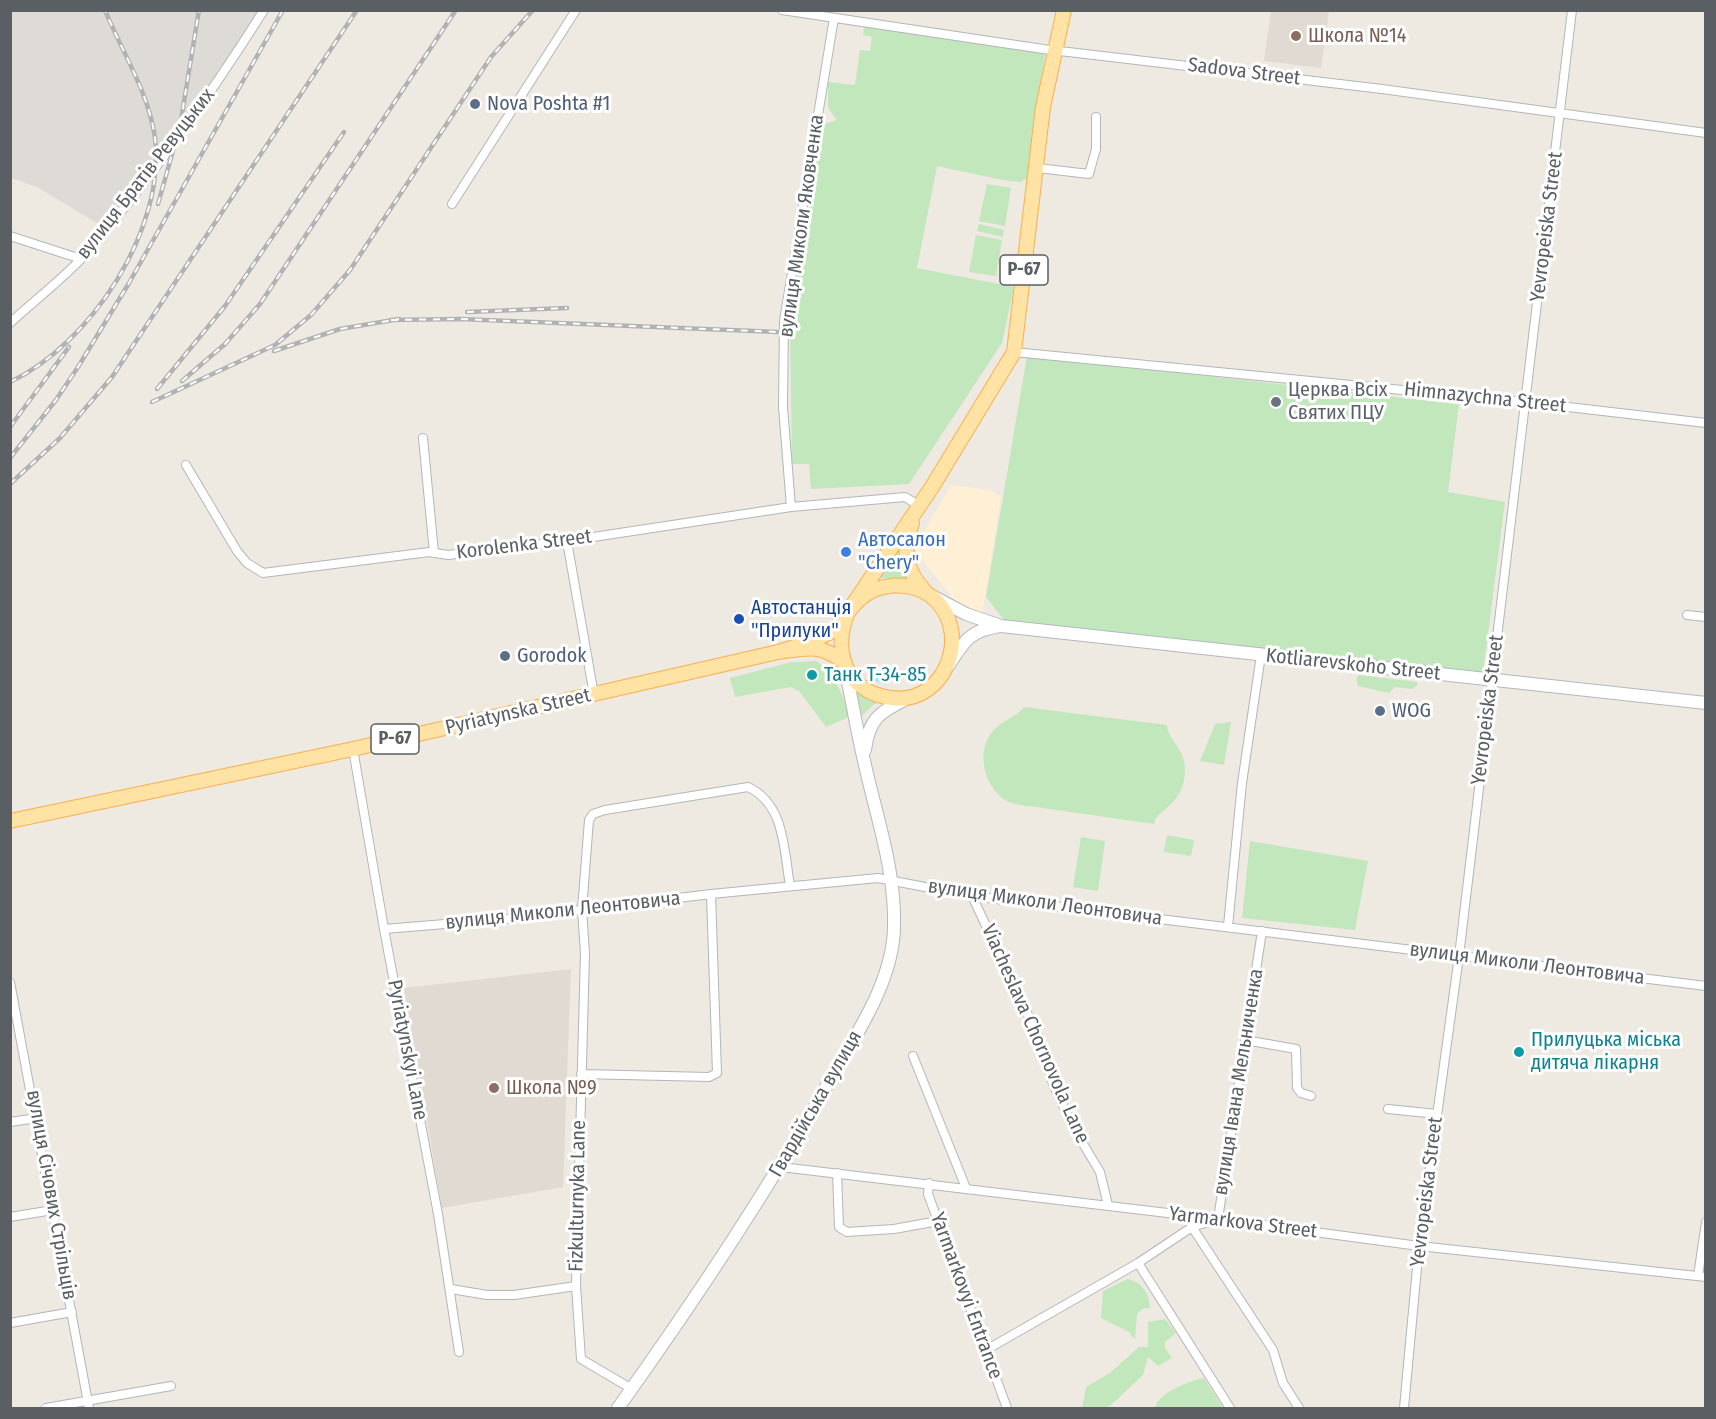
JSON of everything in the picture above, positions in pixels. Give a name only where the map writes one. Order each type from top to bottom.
[{"type":"main road","name":"Р-67","points":[[909,697],[893,699],[863,688],[852,676],[844,662],[841,637],[848,612],[932,487],[1014,352],[1038,168],[1043,107],[1053,51],[1064,10]]},
{"type":"main road","name":"Р-67","points":[[918,505],[907,536],[905,552],[912,577],[940,605],[951,627],[952,651],[947,667]]},
{"type":"main road","name":"Р-67","points":[[778,652],[826,635],[860,598],[876,589],[893,585],[911,587],[927,594]]},
{"type":"main road","points":[[927,594],[966,614],[1001,626]]},
{"type":"main road","name":"Kotliarevskoho Street","points":[[1001,626],[1706,703]]},
{"type":"main road","points":[[864,763],[867,734],[872,721],[909,697],[925,691],[938,681],[969,635],[980,629],[1001,626]]},
{"type":"main road","name":"Р-67","points":[[778,652],[810,648],[823,649],[844,662]]},
{"type":"main road","name":"Pyriatynska Street","points":[[10,821],[353,748],[778,652]]},
{"type":"main road","name":"Гвардійська вулиця","points":[[618,1408],[781,1167],[876,996],[887,964],[894,931],[893,882],[864,763],[844,662]]},
{"type":"street","name":"вулиця Братів Ревуцьких","points":[[10,323],[81,259],[205,102],[264,10]]},
{"type":"street","points":[[452,204],[576,10]]},
{"type":"street","name":"Sadova Street","points":[[782,10],[839,16],[1053,51],[1560,112],[1706,133]]},
{"type":"street","name":"Yevropeiska Street","points":[[1404,1408],[1419,1246],[1459,956],[1572,10]]},
{"type":"street","name":"вулиця Миколи Яковченка","points":[[791,507],[783,407],[784,321],[839,16]]},
{"type":"street","points":[[1038,168],[1089,174],[1096,149],[1096,117]]},
{"type":"street","points":[[10,236],[81,259]]},
{"type":"street","name":"Himnazychna Street","points":[[1014,352],[1525,402],[1706,423]]},
{"type":"street","points":[[423,438],[435,553]]},
{"type":"street","name":"Korolenka Street","points":[[186,465],[237,551],[254,568],[263,573],[435,553],[448,555],[567,541],[791,507],[905,498],[918,505]]},
{"type":"street","points":[[567,541],[594,694]]},
{"type":"street","points":[[1687,615],[1706,617]]},
{"type":"street","points":[[1228,926],[1242,783],[1261,655]]},
{"type":"street","name":"Pyriatynskyi Lane","points":[[353,748],[451,1289],[459,1352]]},
{"type":"street","name":"Fizkulturnyka Lane","points":[[632,1389],[580,1359],[576,1286],[585,953],[582,910],[586,828],[593,814],[748,787],[758,792],[771,805],[780,827],[790,886]]},
{"type":"street","name":"вулиця Миколи Леонтовича","points":[[384,929],[506,919],[711,894],[878,878],[972,896],[1706,986]]},
{"type":"street","points":[[581,1074],[709,1077],[717,1072],[711,894]]},
{"type":"street","name":"Viacheslava Chornovola Lane","points":[[972,896],[1038,1038],[1053,1084],[1073,1126],[1100,1172],[1108,1205]]},
{"type":"street","name":"вулиця Івана Мельниченка","points":[[986,1350],[1138,1263],[1192,1227],[1218,1219],[1262,931]]},
{"type":"street","name":"вулиця Січових Стрільців","points":[[10,982],[37,1118],[88,1405]]},
{"type":"street","points":[[1245,1040],[1296,1049],[1297,1088],[1301,1093],[1311,1096]]},
{"type":"street","points":[[913,1056],[966,1188]]},
{"type":"street","points":[[1388,1109],[1437,1114]]},
{"type":"street","points":[[10,1122],[37,1118]]},
{"type":"street","name":"Yarmarkova Street","points":[[781,1167],[1108,1205],[1419,1246],[1702,1276]]},
{"type":"street","points":[[837,1173],[839,1227],[847,1232],[894,1229],[938,1221]]},
{"type":"street","name":"Yarmarkovyi Entrance","points":[[929,1183],[928,1194],[1007,1408]]},
{"type":"street","points":[[10,1217],[53,1210]]},
{"type":"street","points":[[1702,1276],[1706,1222]]},
{"type":"street","points":[[1192,1227],[1273,1350],[1283,1383],[1299,1408]]},
{"type":"street","points":[[1138,1263],[1230,1408]]},
{"type":"street","points":[[451,1289],[487,1295],[514,1295],[576,1286]]},
{"type":"street","points":[[10,1323],[72,1312]]},
{"type":"street","points":[[46,1408],[88,1405],[171,1386]]},
{"type":"shaded area","points":[[11,11],[264,11],[205,102],[105,228],[37,187],[11,178]]},
{"type":"shaded area","name":"Школа №14","points":[[1271,11],[1329,11],[1321,68],[1264,61]]},
{"type":"shaded area","points":[[951,485],[991,490],[1001,497],[982,615],[959,606],[914,549]]},
{"type":"shaded area","name":"Школа №9","points":[[571,969],[563,1187],[442,1208],[404,988]]},
{"type":"green space","points":[[864,25],[1045,53],[1029,177],[1020,182],[1002,180],[937,166],[917,268],[1014,287],[1002,343],[909,484],[811,489],[809,464],[792,464],[790,320],[822,125],[837,120],[828,108],[828,82],[855,85],[860,50],[870,51],[872,37],[863,35]]},
{"type":"green space","points":[[987,184],[1011,188],[1005,226],[979,221]]},
{"type":"green space","points":[[979,224],[1004,230],[1003,237],[977,231]]},
{"type":"green space","points":[[976,235],[1002,240],[996,276],[969,272]]},
{"type":"green space","points":[[1027,356],[1459,404],[1448,492],[1505,502],[1483,672],[1004,620],[986,597]]},
{"type":"green space","points":[[901,546],[912,583],[902,578],[879,578]]},
{"type":"green space","points":[[816,661],[830,670],[852,716],[826,727],[800,692],[791,687],[735,697],[730,678],[792,662]]},
{"type":"green space","points":[[1359,675],[1417,682],[1418,685],[1412,689],[1395,687],[1389,693],[1358,686],[1356,678]]},
{"type":"green space","points":[[852,686],[883,700],[873,705],[858,720]]},
{"type":"green space","points":[[1024,707],[1167,725],[1185,763],[1180,792],[1154,824],[1020,805],[1007,801],[994,790],[986,774],[984,748],[996,728]]},
{"type":"green space","points":[[1231,722],[1224,765],[1200,761],[1215,724]]},
{"type":"green space","points":[[1167,835],[1194,840],[1191,856],[1164,852]]},
{"type":"green space","points":[[1081,837],[1105,841],[1098,891],[1073,887]]},
{"type":"green space","points":[[1250,841],[1368,861],[1355,930],[1242,918]]},
{"type":"green space","points":[[1128,1279],[1141,1286],[1147,1293],[1150,1308],[1142,1309],[1137,1314],[1135,1340],[1129,1332],[1101,1318],[1103,1291]]},
{"type":"green space","points":[[1165,1319],[1176,1333],[1165,1342],[1165,1348],[1172,1358],[1158,1366],[1148,1357],[1143,1375],[1111,1405],[1105,1408],[1082,1408],[1086,1387],[1110,1373],[1139,1347],[1148,1347],[1148,1322]]},
{"type":"green space","points":[[1204,1378],[1223,1408],[1155,1408],[1157,1402],[1168,1392],[1183,1384]]},
{"type":"water","points":[[876,664],[886,669],[890,677],[886,685],[874,681],[868,674],[870,666]]},
{"type":"railway","points":[[10,382],[40,364],[68,341],[94,312],[117,280],[135,245],[148,209],[155,173],[155,138],[152,121],[141,89],[105,10]]},
{"type":"railway","points":[[158,204],[180,126],[199,10]]},
{"type":"railway","points":[[10,458],[56,400],[78,367],[129,283],[283,10]]},
{"type":"railway","points":[[10,484],[60,438],[112,377],[357,10]]},
{"type":"railway","points":[[182,381],[225,344],[260,304],[456,10]]},
{"type":"railway","points":[[152,402],[275,345],[311,315],[350,270],[491,57],[533,10]]},
{"type":"railway","points":[[157,389],[225,306],[344,132]]},
{"type":"railway","points":[[467,312],[567,308]]},
{"type":"railway","points":[[274,351],[340,329],[399,319]]},
{"type":"railway","points":[[391,320],[460,319],[778,332]]},
{"type":"railway","points":[[10,427],[69,347]]},
{"type":"place","name":"Школа №14","points":[[1296,36]]},
{"type":"place","name":"Nova Poshta #1","points":[[475,104]]},
{"type":"place","name":"Церква Всіх Святих ПЦУ","points":[[1276,402]]},
{"type":"place","name":"Автосалон \"Chery\"","points":[[846,552]]},
{"type":"place","name":"Автостанція \"Прилуки\"","points":[[739,619]]},
{"type":"place","name":"Gorodok","points":[[505,656]]},
{"type":"place","name":"Танк Т-34-85","points":[[812,675]]},
{"type":"place","name":"WOG","points":[[1380,711]]},
{"type":"place","name":"Прилуцька міська дитяча лікарня","points":[[1519,1052]]},
{"type":"place","name":"Школа №9","points":[[494,1088]]}]
